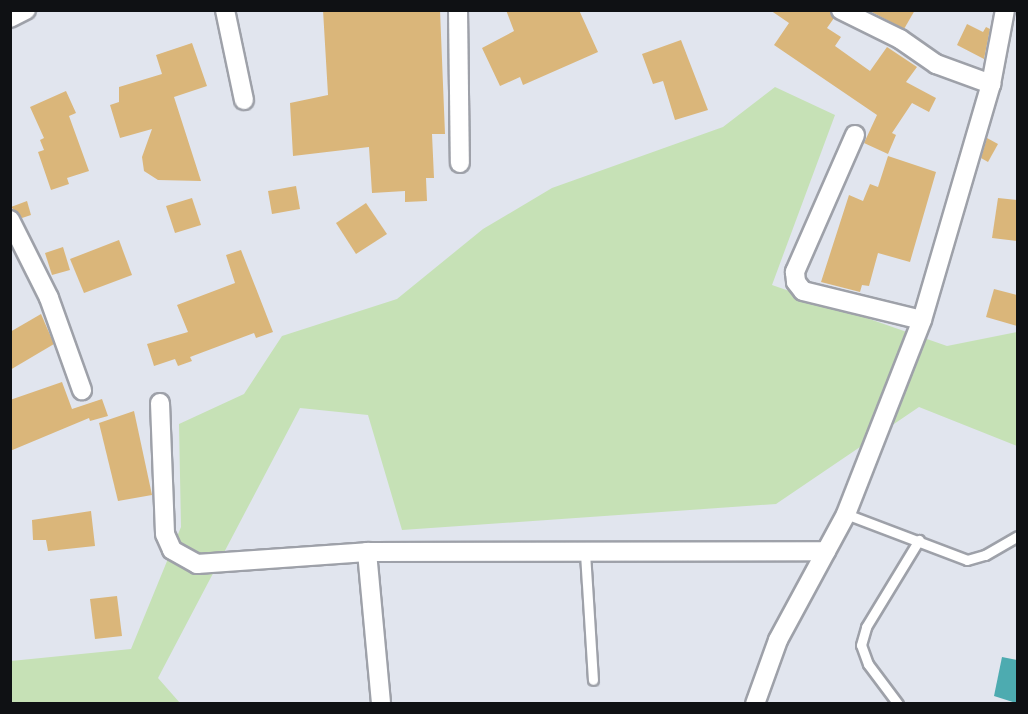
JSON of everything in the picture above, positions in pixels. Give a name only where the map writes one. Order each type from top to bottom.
[{"type":"street","points":[[10,18],[26,10]]},
{"type":"street","points":[[225,10],[244,100]]},
{"type":"street","points":[[458,10],[460,163]]},
{"type":"street","points":[[841,10],[900,39],[936,64],[992,84]]},
{"type":"street","points":[[755,704],[778,640],[846,514],[922,320],[992,84],[1005,10]]},
{"type":"street","points":[[855,135],[795,272],[796,282],[803,291],[922,320]]},
{"type":"street","points":[[11,224],[49,298],[82,390]]},
{"type":"street","points":[[160,403],[165,534],[172,550],[182,558],[197,564],[367,552],[585,553],[826,550]]},
{"type":"street","points":[[367,552],[381,704]]},
{"type":"lane","points":[[846,514],[967,560],[985,555],[1017,536]]},
{"type":"lane","points":[[898,704],[868,664],[861,645],[866,627],[919,540]]},
{"type":"lane","points":[[585,553],[593,680]]},
{"type":"green space","points":[[775,87],[835,115],[772,285],[947,346],[1017,332],[1017,446],[919,407],[776,504],[402,530],[368,415],[300,408],[158,678],[180,703],[11,704],[11,661],[131,649],[181,527],[179,424],[244,394],[282,336],[397,299],[483,229],[552,188],[723,127]]},
{"type":"water","points":[[1002,657],[1017,660],[1016,703],[994,696]]},
{"type":"building","points":[[323,10],[440,10],[445,134],[432,134],[434,178],[426,178],[427,201],[405,202],[405,191],[372,193],[369,147],[293,156],[290,103],[328,95]]},
{"type":"building","points":[[506,10],[579,10],[598,52],[523,85],[520,77],[500,86],[482,48],[514,31]]},
{"type":"building","points":[[770,10],[830,10],[834,18],[827,28],[841,37],[835,46],[870,71],[887,47],[917,67],[906,82],[936,98],[929,112],[912,103],[892,133],[896,135],[888,154],[864,143],[877,115],[774,45],[789,23]]},
{"type":"building","points":[[868,10],[915,10],[904,29]]},
{"type":"building","points":[[967,24],[983,32],[986,27],[990,29],[984,59],[957,45]]},
{"type":"building","points":[[681,40],[708,110],[675,120],[663,81],[653,84],[642,54]]},
{"type":"building","points":[[192,43],[207,86],[174,97],[201,181],[158,180],[144,171],[142,157],[152,129],[120,138],[110,105],[119,102],[119,87],[162,74],[156,55]]},
{"type":"building","points":[[66,91],[76,113],[69,116],[89,171],[67,178],[69,184],[51,190],[38,152],[44,150],[40,140],[44,138],[30,107]]},
{"type":"building","points":[[987,138],[998,144],[988,162],[981,158]]},
{"type":"building","points":[[888,156],[936,172],[910,262],[878,253],[869,286],[862,285],[860,292],[821,282],[849,195],[863,201],[870,184],[878,187]]},
{"type":"building","points":[[296,186],[300,209],[272,214],[268,191]]},
{"type":"building","points":[[192,198],[201,225],[175,233],[166,206]]},
{"type":"building","points":[[998,198],[1017,200],[1017,241],[992,238]]},
{"type":"building","points":[[27,201],[31,215],[22,218],[11,207]]},
{"type":"building","points":[[366,203],[387,234],[356,254],[336,223]]},
{"type":"building","points":[[119,240],[132,275],[84,293],[70,259]]},
{"type":"building","points":[[63,247],[70,270],[52,275],[45,253]]},
{"type":"building","points":[[241,250],[273,332],[256,338],[254,333],[190,357],[192,361],[178,366],[175,359],[154,366],[147,344],[188,332],[177,305],[235,283],[226,255]]},
{"type":"building","points":[[994,289],[1017,295],[1017,326],[986,317]]},
{"type":"building","points":[[41,314],[54,344],[10,370],[10,332]]},
{"type":"building","points":[[62,382],[72,409],[102,399],[108,416],[90,421],[89,418],[10,451],[10,400]]},
{"type":"building","points":[[134,411],[152,495],[118,501],[99,423]]},
{"type":"building","points":[[91,511],[95,546],[48,551],[46,540],[33,540],[32,520]]},
{"type":"building","points":[[117,596],[122,636],[95,639],[90,599]]}]
